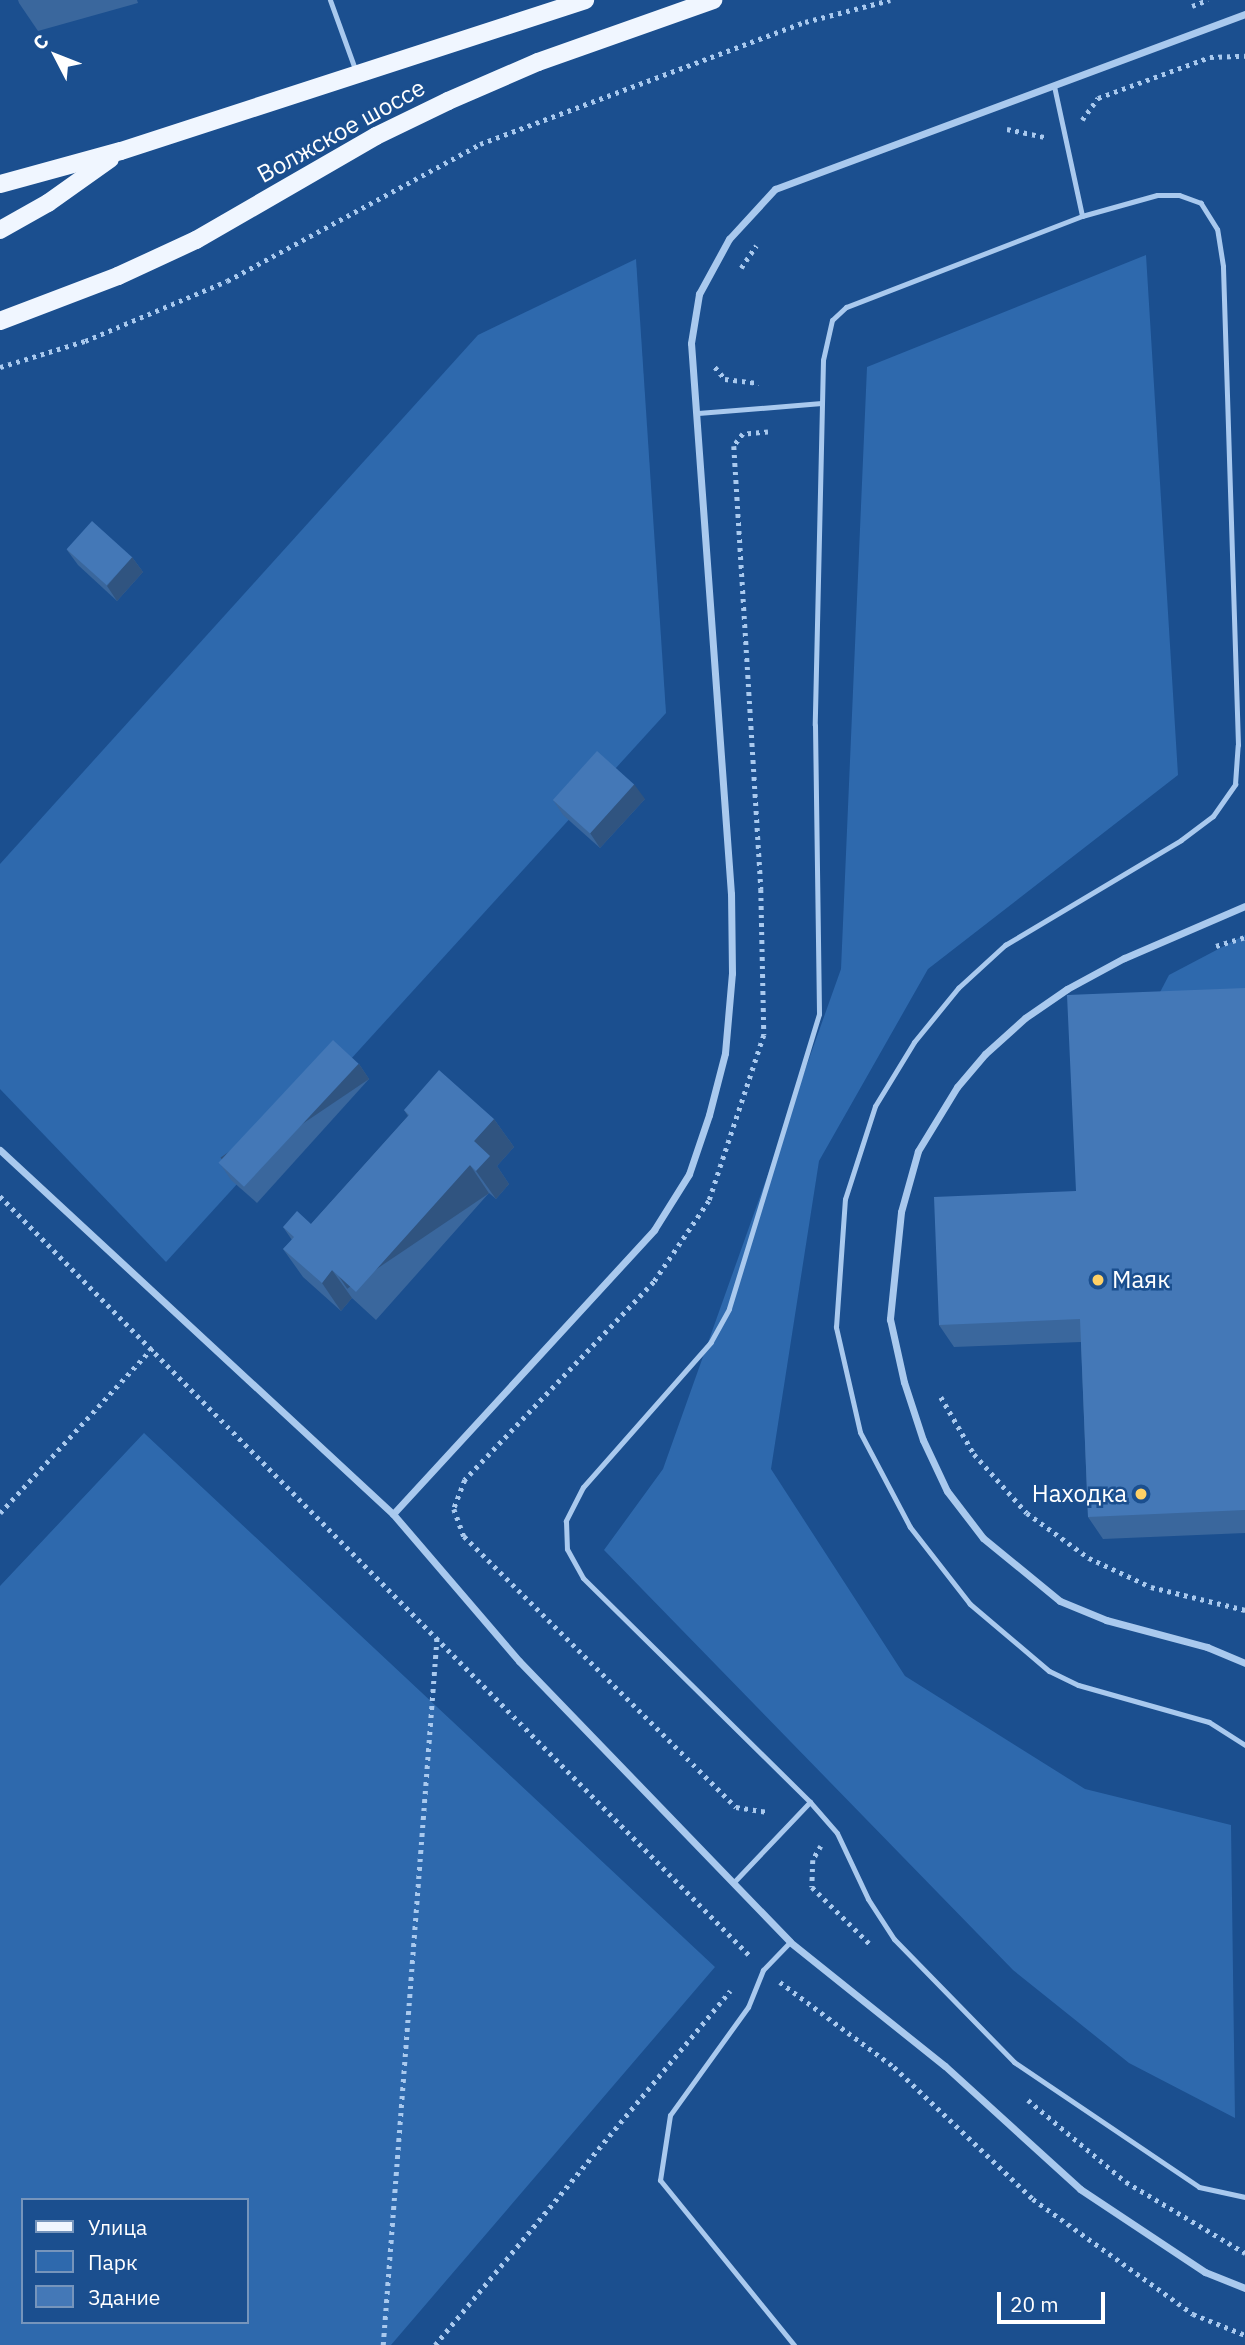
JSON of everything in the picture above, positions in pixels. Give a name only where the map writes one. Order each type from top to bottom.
[{"type":"main road","name":"Волжское шоссе","points":[[0,184],[121,151],[585,0]]},
{"type":"main road","name":"Волжское шоссе","points":[[0,321],[118,276],[196,240],[376,136],[448,101],[538,62],[713,0]]},
{"type":"main road","points":[[0,230],[48,203],[121,151]]},
{"type":"street","points":[[393,1514],[654,1230],[689,1174],[709,1115],[725,1053],[732,973],[698,413],[691,343],[699,294],[729,239],[775,189],[1245,14]]},
{"type":"street","points":[[1245,906],[1124,958],[1067,989],[1025,1018],[985,1054],[957,1087],[918,1151],[901,1212],[890,1319],[923,1440],[947,1491],[983,1538],[1060,1601],[1106,1620],[1206,1647],[1245,1662]]},
{"type":"street","points":[[0,1150],[183,1325],[393,1514],[519,1661],[790,1942],[945,2066],[1080,2189],[1205,2272],[1245,2288]]},
{"type":"lane","points":[[330,0],[358,75]]},
{"type":"lane","points":[[1054,86],[1082,216]]},
{"type":"lane","points":[[1245,1745],[1209,1721],[1078,1685],[1049,1671],[970,1604],[910,1527],[860,1432],[836,1327],[845,1199],[876,1106],[914,1042],[958,988],[1005,945],[1181,840],[1213,816],[1235,784],[1238,745],[1223,266],[1217,229],[1201,203],[1179,195],[1157,195],[1082,216],[846,307],[832,320],[825,337],[822,403],[815,725],[819,1014],[730,1309],[711,1342],[583,1487],[566,1521],[567,1549],[583,1578],[810,1802],[837,1833],[868,1899],[894,1939],[1014,2062],[1199,2187],[1245,2197]]},
{"type":"lane","points":[[698,413],[822,403]]},
{"type":"lane","points":[[733,1883],[810,1802]]},
{"type":"lane","points":[[790,1942],[763,1970],[748,2007],[670,2115],[660,2180],[793,2345]]},
{"type":"path","points":[[0,367],[85,341],[227,281],[480,144],[805,22],[890,0]]},
{"type":"path","points":[[1192,6],[1208,0]]},
{"type":"path","points":[[1087,112],[1098,98],[1210,57],[1245,56]]},
{"type":"path","points":[[998,132],[1011,127],[1026,136]]},
{"type":"path","points":[[739,271],[762,237]]},
{"type":"path","points":[[713,352],[713,365],[725,379],[759,383]]},
{"type":"path","points":[[776,431],[743,434],[734,446],[761,889],[764,1035],[709,1201],[654,1282],[465,1480],[454,1509],[464,1536],[736,1807],[765,1814],[783,1803],[823,1843],[813,1860],[812,1887],[879,1953]]},
{"type":"path","points":[[0,1196],[437,1634],[763,1970],[894,2067],[1033,2199],[1193,2314],[1245,2335]]},
{"type":"path","points":[[0,1513],[153,1347]]},
{"type":"path","points":[[941,1397],[974,1454],[1027,1513],[1089,1558],[1151,1587],[1245,1610]]},
{"type":"path","points":[[383,2345],[437,1634]]},
{"type":"path","points":[[435,2345],[755,1961]]},
{"type":"path","points":[[1023,2096],[1126,2182],[1245,2253]]},
{"type":"green space","points":[[1146,255],[1178,775],[928,969],[819,1161],[771,1469],[905,1676],[1085,1789],[1231,1825],[1235,2118],[1129,2063],[1013,1970],[604,1550],[663,1469],[841,969],[867,367]]},
{"type":"green space","points":[[636,259],[666,713],[166,1262],[0,1089],[0,864],[478,335]]},
{"type":"green space","points":[[1245,935],[1245,991],[1157,998],[1169,975]]},
{"type":"green space","points":[[144,1433],[715,1967],[391,2345],[0,2345],[0,1586]]},
{"type":"building","points":[[92,521],[132,557],[107,585],[67,549]]},
{"type":"building","points":[[597,751],[634,784],[590,834],[553,800]]},
{"type":"building","name":"Маяк","points":[[1245,988],[1245,1510],[1088,1517],[1080,1319],[939,1325],[934,1197],[1076,1191],[1067,995]]},
{"type":"building","points":[[333,1040],[359,1064],[244,1187],[218,1163]]},
{"type":"building","points":[[439,1070],[494,1119],[474,1141],[490,1156],[476,1171],[470,1165],[356,1292],[332,1270],[322,1283],[283,1249],[294,1237],[283,1227],[297,1211],[311,1224],[409,1115],[404,1110]]},
{"type":"place","name":"Маяк","points":[[1098,1280]]},
{"type":"place","name":"Находка","points":[[1141,1494]]}]
